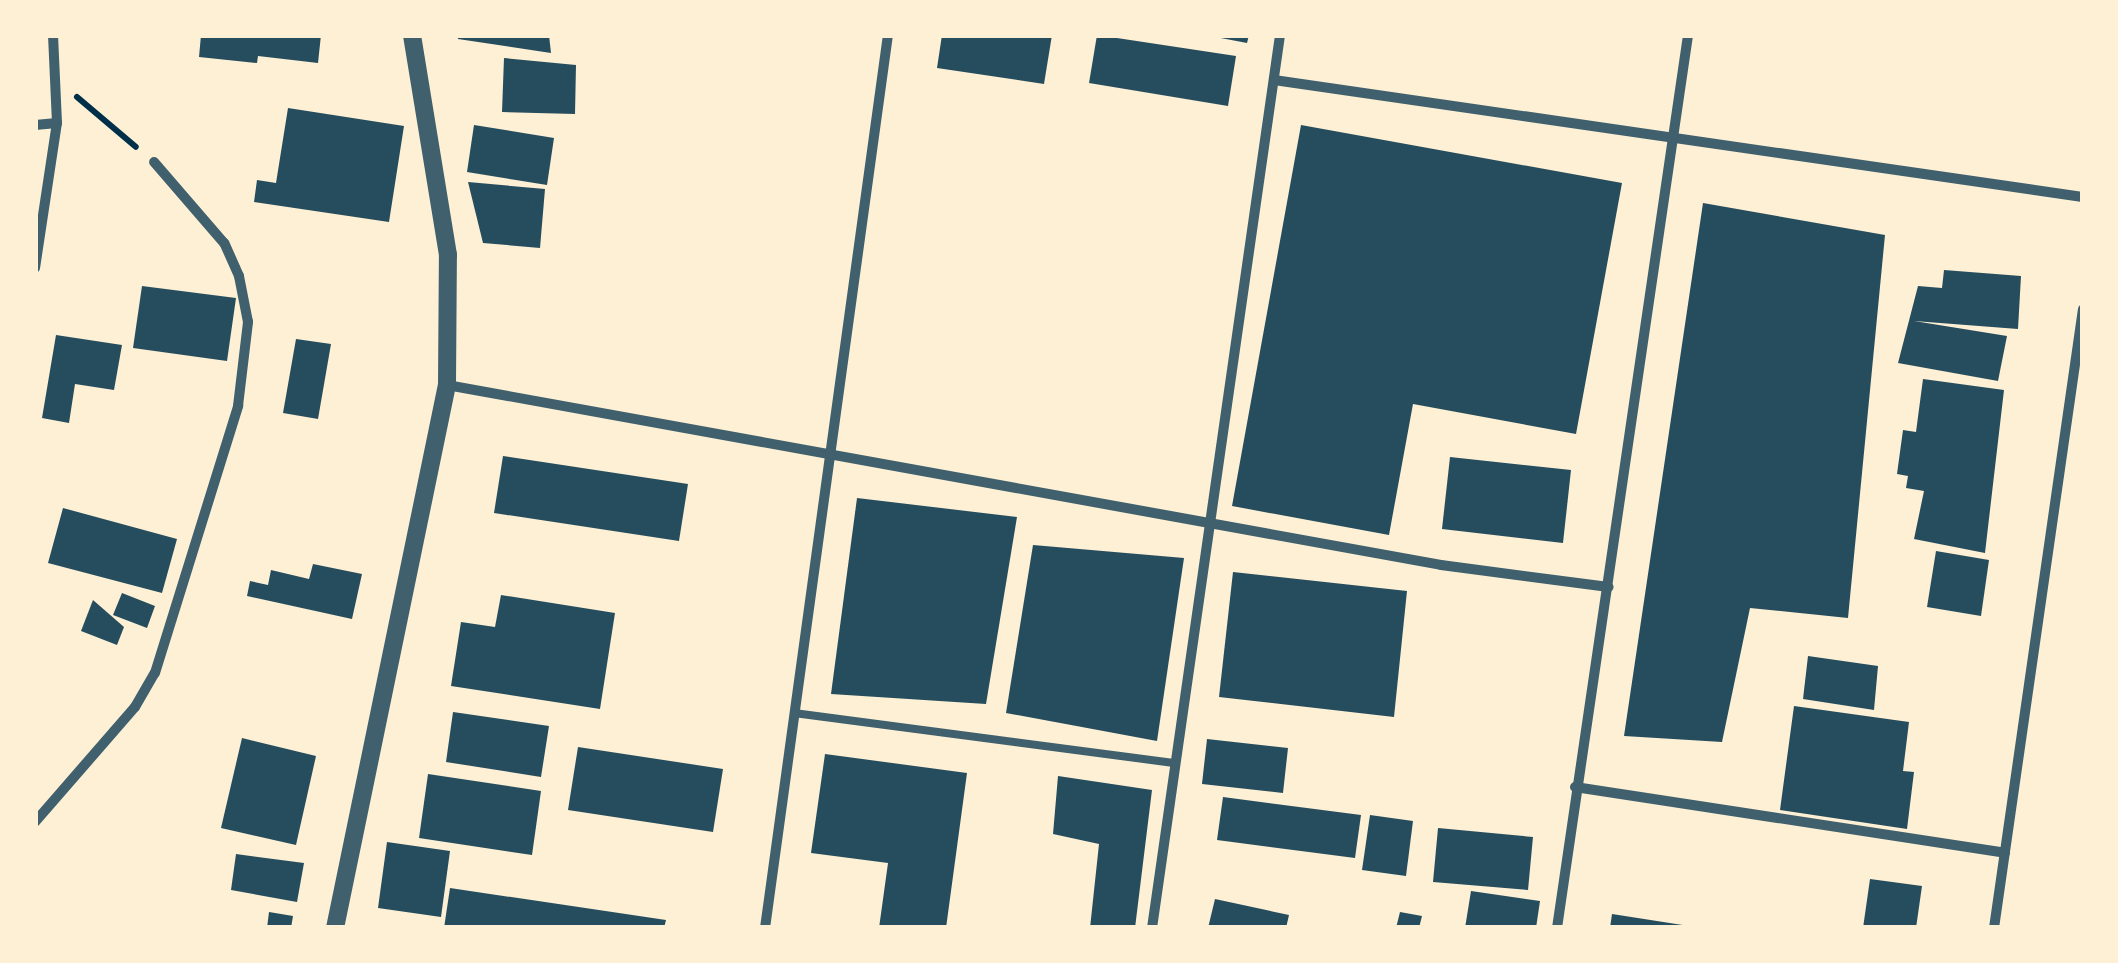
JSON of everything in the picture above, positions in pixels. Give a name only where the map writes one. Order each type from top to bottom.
[{"type":"street","points":[[35,268],[57,122],[53,35]]},
{"type":"street","points":[[335,928],[447,385],[446,239],[412,35]]},
{"type":"street","points":[[765,928],[888,35]]},
{"type":"street","points":[[1152,928],[1280,35]]},
{"type":"street","points":[[1557,928],[1688,35]]},
{"type":"street","points":[[1274,80],[2083,197]]},
{"type":"street","points":[[35,125],[57,122]]},
{"type":"street","points":[[35,822],[136,707],[155,672],[238,406],[248,322],[240,276],[224,243],[154,162]]},
{"type":"street","points":[[1994,928],[2083,308]]},
{"type":"street","points":[[447,385],[1209,524],[1608,587]]},
{"type":"street","points":[[1575,787],[2005,853]]},
{"type":"lane","points":[[793,713],[1176,764]]},
{"type":"path","points":[[58,80],[154,162]]},
{"type":"building","points":[[201,35],[321,35],[318,63],[258,56],[257,63],[199,57]]},
{"type":"building","points":[[457,35],[549,35],[551,53],[458,39]]},
{"type":"building","points":[[942,35],[1052,35],[1044,84],[937,68]]},
{"type":"building","points":[[1097,35],[1236,56],[1228,106],[1089,83]]},
{"type":"building","points":[[1205,35],[1249,35],[1247,43]]},
{"type":"building","points":[[504,58],[576,65],[575,114],[502,112]]},
{"type":"building","points":[[288,108],[404,126],[389,222],[254,202],[257,180],[276,183]]},
{"type":"building","points":[[474,125],[554,138],[547,185],[467,172]]},
{"type":"building","points":[[1301,125],[1622,183],[1576,434],[1413,404],[1389,535],[1232,506]]},
{"type":"building","points":[[468,182],[545,189],[540,248],[483,243]]},
{"type":"building","points":[[1703,203],[1885,235],[1848,618],[1750,608],[1722,742],[1624,736]]},
{"type":"building","points":[[1944,270],[2021,276],[2018,329],[1914,321],[2007,336],[1998,381],[1898,363],[1918,286],[1942,288]]},
{"type":"building","points":[[142,286],[236,298],[227,361],[133,348]]},
{"type":"building","points":[[56,335],[122,345],[114,390],[75,384],[69,423],[42,418]]},
{"type":"building","points":[[296,339],[331,344],[318,419],[283,413]]},
{"type":"building","points":[[1923,379],[2004,390],[1985,553],[1914,539],[1924,491],[1906,488],[1908,476],[1897,474],[1903,430],[1916,432]]},
{"type":"building","points":[[503,456],[688,484],[679,541],[494,513]]},
{"type":"building","points":[[1450,457],[1571,470],[1563,543],[1442,529]]},
{"type":"building","points":[[857,498],[1017,517],[986,704],[831,694]]},
{"type":"building","points":[[63,508],[177,539],[162,593],[48,563]]},
{"type":"building","points":[[1033,545],[1184,558],[1157,741],[1006,713]]},
{"type":"building","points":[[1936,551],[1989,560],[1981,616],[1927,607]]},
{"type":"building","points":[[313,564],[362,574],[352,619],[247,596],[250,581],[268,585],[271,570],[309,579]]},
{"type":"building","points":[[1233,572],[1407,591],[1394,717],[1219,697]]},
{"type":"building","points":[[122,593],[155,606],[147,628],[113,615]]},
{"type":"building","points":[[501,595],[615,613],[600,709],[451,686],[461,622],[495,627]]},
{"type":"building","points":[[93,600],[124,627],[117,645],[81,631]]},
{"type":"building","points":[[1808,656],[1878,666],[1874,710],[1803,699]]},
{"type":"building","points":[[1794,706],[1909,722],[1903,771],[1914,772],[1907,829],[1780,810]]},
{"type":"building","points":[[453,712],[549,726],[541,777],[446,762]]},
{"type":"building","points":[[242,738],[316,756],[296,845],[221,828]]},
{"type":"building","points":[[1207,739],[1288,748],[1283,793],[1202,784]]},
{"type":"building","points":[[578,747],[723,769],[713,832],[568,810]]},
{"type":"building","points":[[825,754],[967,773],[946,928],[879,928],[888,863],[811,853]]},
{"type":"building","points":[[428,774],[541,791],[532,855],[419,838]]},
{"type":"building","points":[[1058,776],[1152,790],[1135,928],[1090,928],[1099,844],[1053,834]]},
{"type":"building","points":[[1223,797],[1361,815],[1355,858],[1217,840]]},
{"type":"building","points":[[1370,815],[1413,821],[1406,876],[1362,870]]},
{"type":"building","points":[[1438,828],[1533,837],[1528,890],[1433,882]]},
{"type":"building","points":[[387,842],[450,851],[441,917],[378,908]]},
{"type":"building","points":[[236,854],[304,863],[297,902],[231,890]]},
{"type":"building","points":[[1870,879],[1922,886],[1916,928],[1863,928]]},
{"type":"building","points":[[450,888],[666,920],[664,928],[444,928]]},
{"type":"building","points":[[1471,891],[1540,901],[1536,928],[1465,928]]},
{"type":"building","points":[[1215,899],[1289,915],[1286,928],[1208,928]]},
{"type":"building","points":[[269,912],[293,916],[291,928],[267,928]]},
{"type":"building","points":[[1400,912],[1422,916],[1419,928],[1396,928]]},
{"type":"building","points":[[1612,914],[1689,926],[1689,928],[1610,928]]}]
